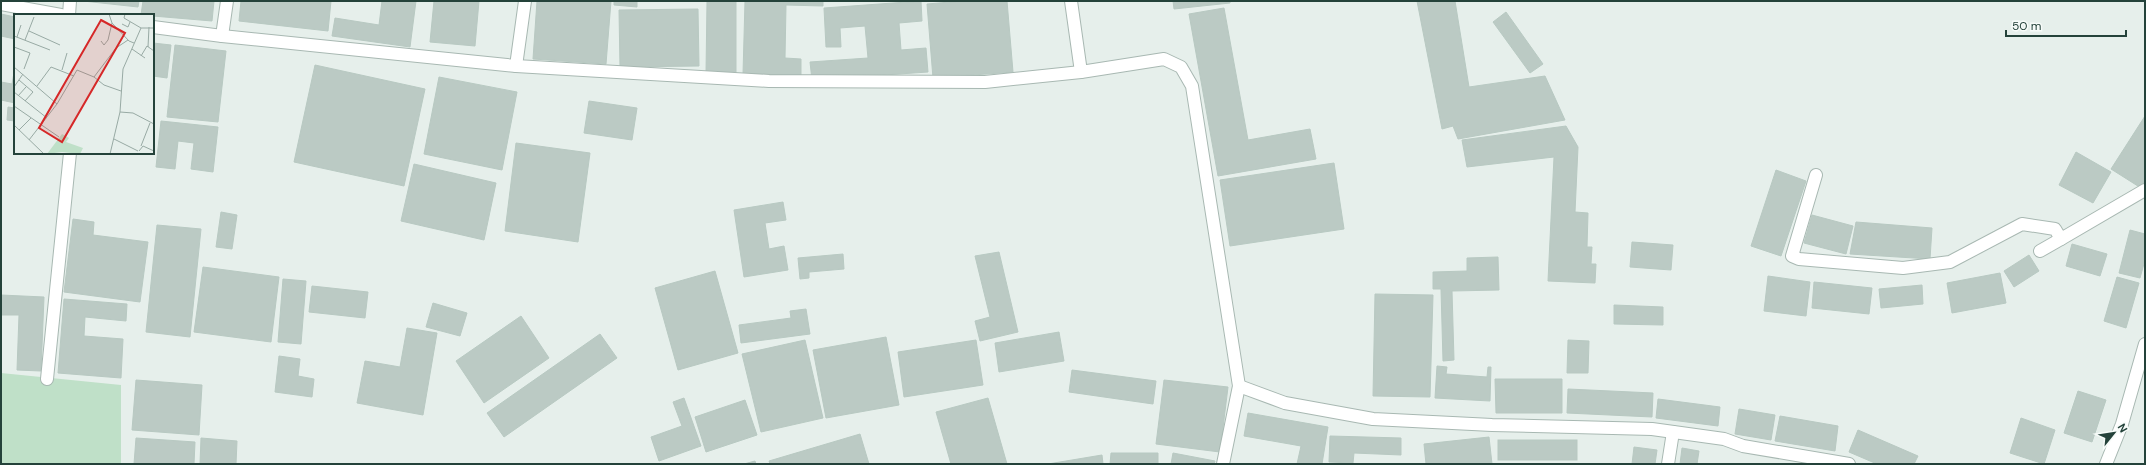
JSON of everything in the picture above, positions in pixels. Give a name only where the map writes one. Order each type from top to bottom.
[{"type":"street","points":[[69,14],[70,1]]},
{"type":"street","points":[[222,36],[227,1]]},
{"type":"street","points":[[516,66],[525,1]]},
{"type":"street","points":[[1071,1],[1081,72]]},
{"type":"street","points":[[1,4],[56,14]]},
{"type":"street","points":[[154,27],[222,36],[516,66],[769,81],[985,82],[1081,72],[1164,59],[1181,67],[1192,86],[1239,386],[1223,464]]},
{"type":"street","points":[[47,379],[70,154]]},
{"type":"street","points":[[1816,175],[1792,256],[1799,259],[1903,268],[1950,262],[2022,224],[2055,229],[2061,239]]},
{"type":"street","points":[[2040,251],[2145,190]]},
{"type":"street","points":[[2106,464],[2122,424],[2145,344]]},
{"type":"street","points":[[1239,386],[1285,403],[1373,419],[1492,425],[1652,429],[1724,439],[1743,446],[1849,464]]},
{"type":"street","points":[[1668,464],[1673,432]]},
{"type":"green space","points":[[1,373],[121,385],[121,464],[1,464]]},
{"type":"building","points":[[83,1],[139,1],[138,7]]},
{"type":"building","points":[[143,1],[214,1],[212,21],[154,16],[154,14],[141,14]]},
{"type":"building","points":[[241,1],[331,1],[328,31],[239,21]]},
{"type":"building","points":[[382,1],[416,1],[410,47],[332,36],[335,18],[379,25]]},
{"type":"building","points":[[434,1],[479,1],[475,46],[430,42]]},
{"type":"building","points":[[537,1],[611,1],[606,64],[533,59]]},
{"type":"building","points":[[614,1],[637,1],[637,7],[614,5]]},
{"type":"building","points":[[707,1],[736,1],[736,73],[706,73]]},
{"type":"building","points":[[745,1],[823,1],[823,6],[786,5],[785,58],[801,59],[801,76],[743,74]]},
{"type":"building","points":[[921,1],[922,21],[899,23],[901,50],[926,48],[928,72],[812,80],[810,62],[868,58],[865,26],[840,28],[841,47],[826,47],[824,8]]},
{"type":"building","points":[[962,1],[1007,1],[1013,72],[933,78],[927,4]]},
{"type":"building","points":[[1173,1],[1230,1],[1230,3],[1174,9]]},
{"type":"building","points":[[1417,1],[1455,1],[1469,87],[1545,76],[1565,120],[1458,139],[1453,126],[1442,129]]},
{"type":"building","points":[[1224,8],[1248,140],[1310,129],[1316,159],[1218,176],[1189,14]]},
{"type":"building","points":[[698,9],[699,66],[620,67],[619,10]]},
{"type":"building","points":[[1506,12],[1543,64],[1530,73],[1493,22]]},
{"type":"building","points":[[1,14],[14,17],[14,39],[1,36]]},
{"type":"building","points":[[154,43],[171,45],[167,78],[154,76]]},
{"type":"building","points":[[175,45],[226,51],[218,122],[167,117]]},
{"type":"building","points":[[315,65],[425,89],[404,186],[294,162]]},
{"type":"building","points":[[14,73],[14,103],[1,100],[1,82],[12,84]]},
{"type":"building","points":[[439,77],[517,92],[502,170],[424,154]]},
{"type":"building","points":[[589,101],[637,108],[632,140],[584,133]]},
{"type":"building","points":[[8,107],[14,108],[14,121],[7,120]]},
{"type":"building","points":[[2145,116],[2145,181],[2141,188],[2111,169]]},
{"type":"building","points":[[161,121],[218,127],[213,172],[191,169],[194,143],[178,141],[175,169],[156,167]]},
{"type":"building","points":[[1566,126],[1578,147],[1575,212],[1588,213],[1587,247],[1592,247],[1591,264],[1596,264],[1595,283],[1548,281],[1554,157],[1467,167],[1462,140]]},
{"type":"building","points":[[516,143],[590,153],[578,242],[505,231]]},
{"type":"building","points":[[2076,152],[2111,172],[2093,203],[2059,185]]},
{"type":"building","points":[[1334,163],[1344,229],[1230,246],[1220,180]]},
{"type":"building","points":[[414,164],[496,183],[484,240],[401,221]]},
{"type":"building","points":[[1776,170],[1806,181],[1781,256],[1751,246]]},
{"type":"building","points":[[783,202],[786,220],[765,223],[769,249],[784,246],[788,270],[744,277],[734,210]]},
{"type":"building","points":[[221,212],[237,215],[232,249],[216,247]]},
{"type":"building","points":[[1812,215],[1853,226],[1846,254],[1804,243]]},
{"type":"building","points":[[73,219],[94,222],[93,235],[148,242],[140,302],[64,292]]},
{"type":"building","points":[[1856,222],[1932,228],[1930,259],[1850,254]]},
{"type":"building","points":[[157,225],[201,229],[190,337],[146,332]]},
{"type":"building","points":[[2130,230],[2145,234],[2145,260],[2140,278],[2119,273]]},
{"type":"building","points":[[1632,242],[1673,245],[1671,270],[1630,267]]},
{"type":"building","points":[[2072,244],[2107,254],[2100,276],[2066,266]]},
{"type":"building","points":[[999,252],[1018,332],[980,341],[975,321],[990,317],[975,256]]},
{"type":"building","points":[[843,254],[844,269],[809,272],[809,278],[800,279],[798,258]]},
{"type":"building","points":[[2029,255],[2039,271],[2014,287],[2004,271]]},
{"type":"building","points":[[1498,257],[1499,290],[1452,291],[1454,360],[1443,361],[1441,289],[1433,289],[1433,272],[1467,271],[1467,258]]},
{"type":"building","points":[[203,267],[279,277],[271,342],[194,332]]},
{"type":"building","points":[[715,271],[738,353],[678,370],[655,288]]},
{"type":"building","points":[[2000,273],[2006,303],[1952,313],[1947,283]]},
{"type":"building","points":[[1768,276],[1810,282],[1806,316],[1764,311]]},
{"type":"building","points":[[2117,277],[2139,283],[2126,328],[2104,321]]},
{"type":"building","points":[[283,279],[306,281],[301,344],[278,342]]},
{"type":"building","points":[[1814,282],[1872,288],[1869,314],[1812,308]]},
{"type":"building","points":[[1922,285],[1923,304],[1881,308],[1879,289]]},
{"type":"building","points":[[312,286],[368,292],[365,318],[309,312]]},
{"type":"building","points":[[1375,294],[1433,295],[1430,397],[1373,396]]},
{"type":"building","points":[[1,295],[44,297],[41,371],[17,370],[19,315],[1,315]]},
{"type":"building","points":[[64,299],[127,304],[126,321],[85,317],[84,336],[123,339],[121,378],[58,373]]},
{"type":"building","points":[[433,303],[467,313],[460,336],[426,327]]},
{"type":"building","points":[[1614,305],[1663,307],[1663,325],[1614,324]]},
{"type":"building","points":[[806,309],[810,334],[741,343],[739,325],[791,318],[790,311]]},
{"type":"building","points":[[521,316],[549,358],[484,403],[456,361]]},
{"type":"building","points":[[407,328],[437,333],[423,415],[357,403],[365,361],[400,367]]},
{"type":"building","points":[[1059,332],[1064,361],[999,372],[995,343]]},
{"type":"building","points":[[600,334],[617,358],[504,437],[487,413]]},
{"type":"building","points":[[886,337],[899,405],[826,418],[813,350]]},
{"type":"building","points":[[805,340],[823,418],[761,432],[742,354]]},
{"type":"building","points":[[976,340],[983,385],[904,397],[898,352]]},
{"type":"building","points":[[1568,340],[1589,341],[1588,373],[1567,373]]},
{"type":"building","points":[[279,356],[300,359],[298,376],[314,379],[312,397],[275,392]]},
{"type":"building","points":[[1437,366],[1447,367],[1446,374],[1487,377],[1488,367],[1491,367],[1490,401],[1435,398]]},
{"type":"building","points":[[1072,370],[1156,381],[1153,404],[1069,392]]},
{"type":"building","points":[[1495,379],[1562,379],[1562,413],[1496,413]]},
{"type":"building","points":[[136,380],[202,385],[199,435],[132,430]]},
{"type":"building","points":[[1164,380],[1228,387],[1220,452],[1156,444]]},
{"type":"building","points":[[1568,389],[1653,393],[1652,417],[1567,413]]},
{"type":"building","points":[[2078,391],[2106,400],[2092,442],[2064,433]]},
{"type":"building","points":[[684,398],[701,446],[659,461],[651,437],[682,426],[673,402]]},
{"type":"building","points":[[988,398],[1007,464],[951,464],[936,412]]},
{"type":"building","points":[[1658,399],[1720,407],[1718,426],[1656,418]]},
{"type":"building","points":[[745,400],[757,435],[706,452],[695,417]]},
{"type":"building","points":[[1739,409],[1775,415],[1771,440],[1735,434]]},
{"type":"building","points":[[1248,413],[1328,427],[1322,464],[1297,464],[1301,446],[1244,436]]},
{"type":"building","points":[[1780,416],[1838,426],[1835,451],[1775,441]]},
{"type":"building","points":[[2021,418],[2055,430],[2044,464],[2010,453]]},
{"type":"building","points":[[1858,430],[1918,456],[1914,464],[1877,464],[1849,452]]},
{"type":"building","points":[[860,434],[869,464],[770,464],[769,461]]},
{"type":"building","points":[[1330,436],[1401,438],[1401,455],[1354,453],[1353,463],[1329,462]]},
{"type":"building","points":[[1489,437],[1492,464],[1426,464],[1424,444]]},
{"type":"building","points":[[136,438],[195,442],[194,464],[134,464]]},
{"type":"building","points":[[201,438],[237,441],[236,464],[200,464]]},
{"type":"building","points":[[1498,440],[1577,440],[1577,460],[1498,460]]},
{"type":"building","points":[[1634,447],[1657,450],[1655,464],[1632,464]]},
{"type":"building","points":[[1682,448],[1699,451],[1697,464],[1680,464]]},
{"type":"building","points":[[1111,453],[1158,453],[1158,464],[1110,464]]},
{"type":"building","points":[[1173,453],[1215,461],[1214,464],[1171,464]]},
{"type":"building","points":[[1102,455],[1103,464],[1048,464]]},
{"type":"building","points":[[755,461],[756,464],[744,464]]}]
